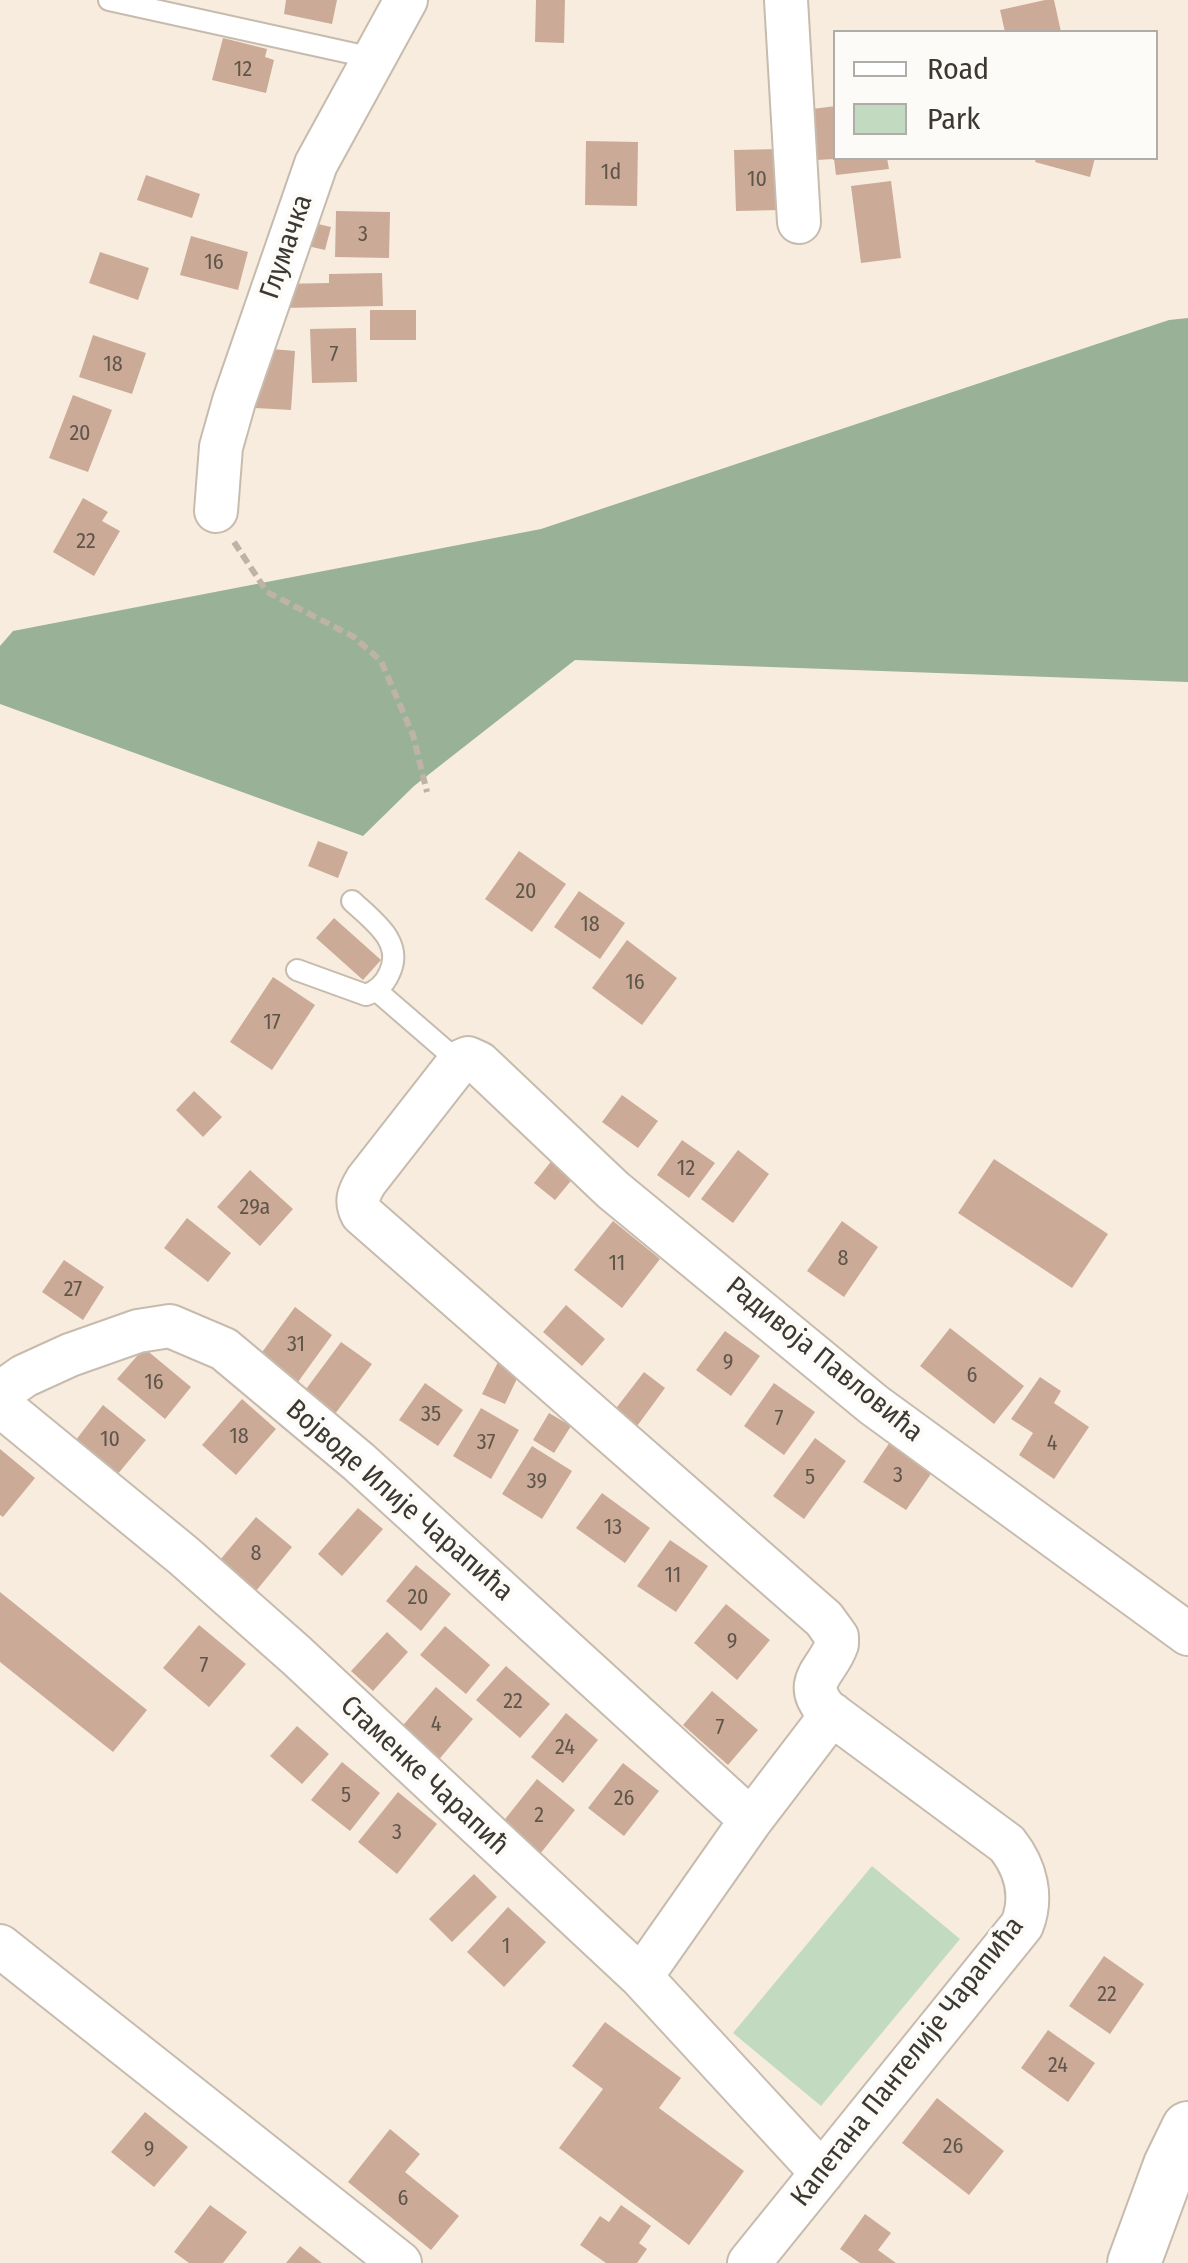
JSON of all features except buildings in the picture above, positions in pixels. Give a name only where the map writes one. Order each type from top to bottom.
[{"type":"street","name":"Глумачка","points":[[216,512],[221,446],[316,164],[406,0]]},
{"type":"street","points":[[786,0],[799,222]]},
{"type":"street","points":[[469,1063],[366,1181],[358,1194],[357,1205],[362,1214],[832,1629],[836,1637],[835,1650],[815,1684],[818,1700],[832,1714],[751,1820],[641,1977]]},
{"type":"street","name":"Радивоја Павловића","points":[[469,1063],[614,1190],[874,1405],[1188,1634]]},
{"type":"street","name":"Војводе Илије Чарапића","points":[[0,1393],[24,1376],[70,1354],[138,1331],[170,1326],[224,1349],[373,1474],[751,1820]]},
{"type":"street","name":"Стаменке Чарапић","points":[[0,1405],[184,1556],[296,1655],[641,1977],[822,2173]]},
{"type":"street","name":"Капетана Пантелије Чарапића","points":[[749,2263],[1022,1926],[1027,1899],[1022,1870],[1006,1844],[832,1714]]},
{"type":"street","points":[[0,1946],[400,2263]]},
{"type":"street","points":[[1134,2263],[1182,2157]]},
{"type":"lane","points":[[109,0],[373,58]]},
{"type":"lane","points":[[297,970],[366,995],[387,980],[394,963],[392,944],[380,926],[352,901]]},
{"type":"lane","points":[[378,990],[469,1063]]},
{"type":"path","points":[[216,512],[268,592],[354,637],[381,660],[413,736],[428,792]]},
{"type":"green space","points":[[1188,318],[1188,682],[575,660],[414,786],[363,836],[0,704],[0,646],[13,631],[541,529],[1169,320]]},
{"type":"green space","points":[[872,1866],[960,1939],[821,2106],[733,2033]]}]
